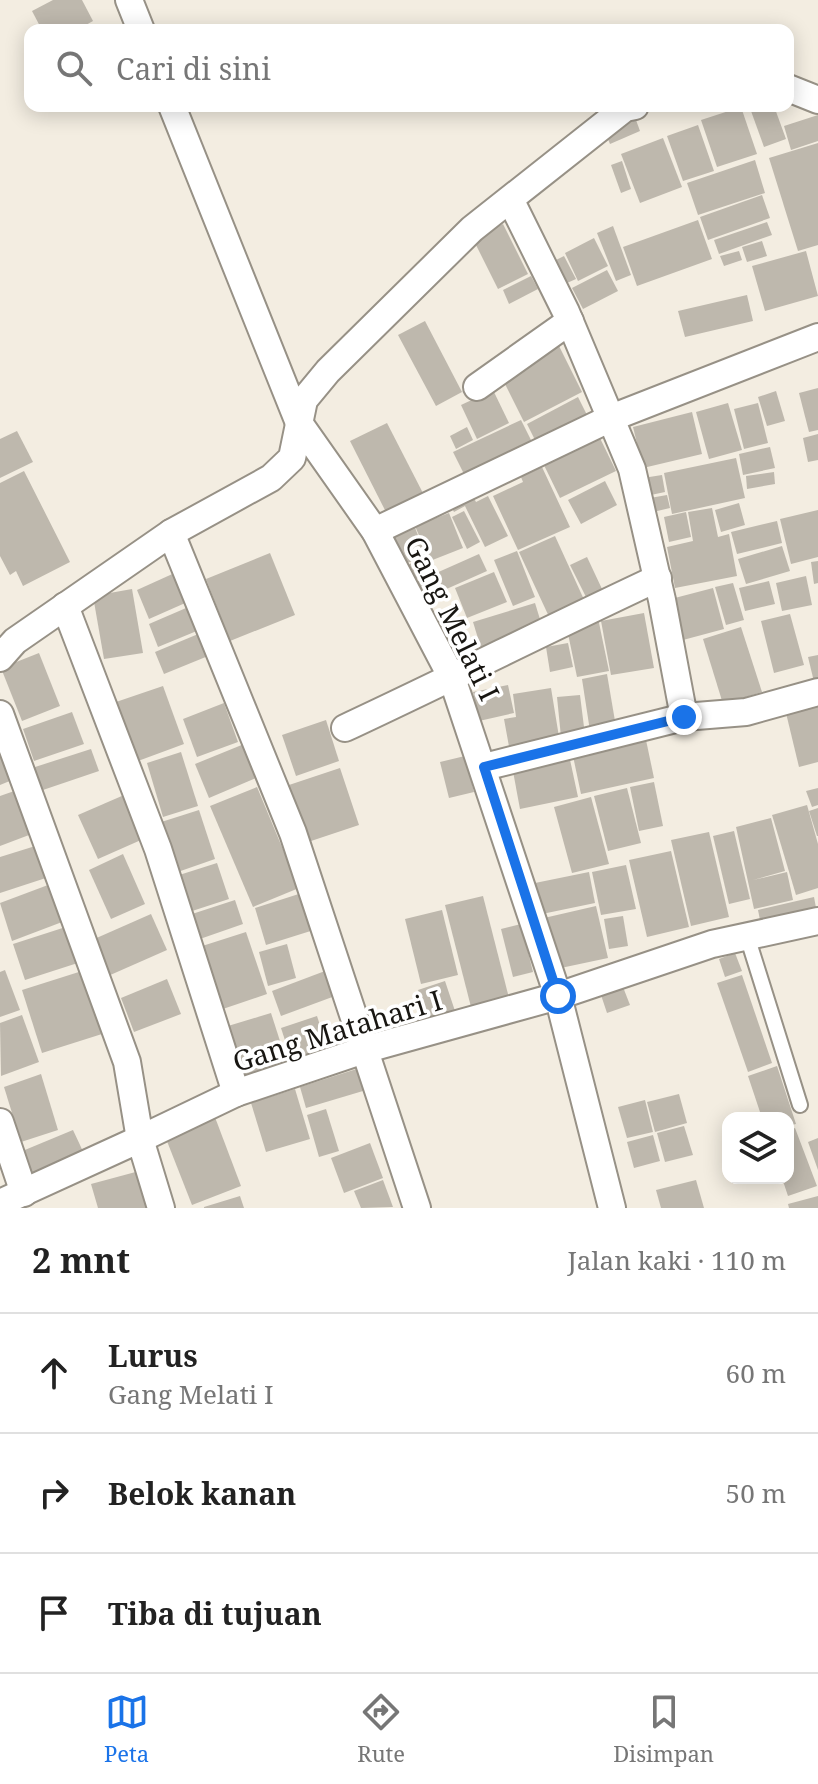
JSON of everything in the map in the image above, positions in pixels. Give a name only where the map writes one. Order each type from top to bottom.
[{"type":"street","points":[[129,0],[139,24]]},
{"type":"street","points":[[794,90],[818,100]]},
{"type":"street","name":"Gang Melati I","points":[[174,112],[299,423],[375,531],[452,678],[558,996],[612,1208]]},
{"type":"street","points":[[0,658],[15,641],[171,533],[271,478],[292,458],[304,400],[328,371],[472,229],[620,112]]},
{"type":"street","points":[[511,201],[570,321],[632,469],[658,578],[684,717]]},
{"type":"street","points":[[477,387],[570,321]]},
{"type":"street","points":[[375,531],[611,418],[818,337]]},
{"type":"street","points":[[171,533],[293,833],[367,1049],[417,1208]]},
{"type":"street","points":[[345,728],[658,578]]},
{"type":"street","points":[[65,606],[158,849],[236,1093]]},
{"type":"street","points":[[484,767],[684,717],[746,712],[818,692]]},
{"type":"street","points":[[0,714],[127,1062],[140,1139],[161,1208]]},
{"type":"street","name":"Gang Matahari I","points":[[12,1198],[236,1093],[367,1049],[558,996],[712,944],[818,921]]},
{"type":"street","points":[[0,1122],[12,1198]]},
{"type":"lane","points":[[747,936],[800,1105]]},
{"type":"building","points":[[53,0],[82,0],[93,21],[88,24],[39,24],[32,11]]},
{"type":"building","points":[[726,112],[743,112],[757,154],[717,167],[701,120]]},
{"type":"building","points":[[751,112],[776,112],[786,139],[764,147]]},
{"type":"building","points":[[818,115],[818,141],[791,150],[784,126]]},
{"type":"building","points":[[636,120],[640,131],[610,144],[605,132]]},
{"type":"building","points":[[698,125],[714,171],[683,181],[667,136]]},
{"type":"building","points":[[663,138],[682,187],[640,203],[621,154]]},
{"type":"building","points":[[818,143],[818,245],[798,251],[769,158]]},
{"type":"building","points":[[755,160],[765,193],[698,215],[687,183]]},
{"type":"building","points":[[622,161],[631,189],[621,193],[611,165]]},
{"type":"building","points":[[762,195],[770,218],[708,240],[700,217]]},
{"type":"building","points":[[698,220],[712,259],[637,286],[623,247]]},
{"type":"building","points":[[767,222],[772,235],[719,254],[714,240]]},
{"type":"building","points":[[503,224],[528,274],[498,289],[473,239]]},
{"type":"building","points":[[613,226],[631,275],[616,281],[597,233]]},
{"type":"building","points":[[594,238],[608,266],[578,281],[565,253]]},
{"type":"building","points":[[762,241],[767,256],[747,262],[742,247]]},
{"type":"building","points":[[739,251],[742,260],[724,266],[720,256]]},
{"type":"building","points":[[806,251],[818,296],[765,311],[752,266]]},
{"type":"building","points":[[564,256],[576,279],[567,283],[556,260]]},
{"type":"building","points":[[607,270],[618,291],[583,309],[572,288]]},
{"type":"building","points":[[531,276],[538,289],[509,304],[503,290]]},
{"type":"building","points":[[747,295],[753,321],[685,337],[678,311]]},
{"type":"building","points":[[425,321],[462,392],[436,406],[398,335]]},
{"type":"building","points":[[559,346],[582,392],[524,422],[501,376]]},
{"type":"building","points":[[818,388],[818,430],[809,432],[799,393]]},
{"type":"building","points":[[493,390],[509,423],[477,439],[461,405]]},
{"type":"building","points":[[776,391],[785,421],[767,426],[758,397]]},
{"type":"building","points":[[578,397],[588,417],[537,444],[527,424]]},
{"type":"building","points":[[728,403],[742,450],[709,459],[696,412]]},
{"type":"building","points":[[758,403],[768,443],[744,449],[734,409]]},
{"type":"building","points":[[692,412],[702,454],[643,468],[633,427]]},
{"type":"building","points":[[521,420],[536,450],[468,482],[453,452]]},
{"type":"building","points":[[387,423],[426,499],[389,518],[350,441]]},
{"type":"building","points":[[467,427],[473,440],[456,449],[450,436]]},
{"type":"building","points":[[17,431],[33,462],[0,478],[0,439]]},
{"type":"building","points":[[598,434],[616,471],[560,498],[542,461]]},
{"type":"building","points":[[818,434],[818,460],[808,462],[803,438]]},
{"type":"building","points":[[770,447],[775,468],[743,475],[739,454]]},
{"type":"building","points":[[736,458],[745,498],[672,514],[664,473]]},
{"type":"building","points":[[542,467],[570,527],[518,550],[493,496],[523,482],[521,477]]},
{"type":"building","points":[[24,471],[70,562],[23,586],[16,571],[10,575],[0,556],[0,483]]},
{"type":"building","points":[[774,472],[775,484],[747,489],[746,476]]},
{"type":"building","points":[[662,475],[665,492],[646,496],[643,478]]},
{"type":"building","points":[[605,481],[617,505],[581,524],[568,500]]},
{"type":"building","points":[[471,492],[476,502],[488,496],[508,536],[485,547],[465,506],[454,512],[449,503]]},
{"type":"building","points":[[667,495],[670,508],[653,512],[650,498]]},
{"type":"building","points":[[739,503],[745,525],[721,532],[715,510]]},
{"type":"building","points":[[712,508],[718,537],[729,534],[737,576],[675,588],[667,547],[693,541],[688,512]]},
{"type":"building","points":[[818,510],[818,557],[791,564],[780,519]]},
{"type":"building","points":[[464,511],[480,542],[467,549],[452,517]]},
{"type":"building","points":[[686,512],[691,537],[669,542],[664,517]]},
{"type":"building","points":[[449,513],[463,548],[430,561],[415,526]]},
{"type":"building","points":[[777,521],[782,543],[737,554],[731,532]]},
{"type":"building","points":[[414,525],[426,556],[399,566],[387,536]]},
{"type":"building","points":[[555,536],[586,604],[551,621],[519,552]]},
{"type":"building","points":[[782,546],[790,571],[746,584],[738,559]]},
{"type":"building","points":[[517,551],[535,597],[513,606],[494,560]]},
{"type":"building","points":[[270,553],[295,615],[230,641],[206,579]]},
{"type":"building","points":[[479,554],[487,571],[424,599],[416,582]]},
{"type":"building","points":[[425,557],[432,572],[407,583],[401,568]]},
{"type":"building","points":[[587,557],[602,589],[586,597],[570,565]]},
{"type":"building","points":[[818,561],[818,583],[814,584],[811,562]]},
{"type":"building","points":[[179,571],[192,600],[149,619],[137,590]]},
{"type":"building","points":[[494,572],[507,602],[467,618],[455,588]]},
{"type":"building","points":[[806,576],[812,605],[782,611],[776,583]]},
{"type":"building","points":[[769,581],[775,604],[745,611],[739,588]]},
{"type":"building","points":[[733,583],[744,620],[726,625],[715,587]]},
{"type":"building","points":[[713,588],[724,629],[683,640],[671,599]]},
{"type":"building","points":[[132,589],[143,653],[104,659],[93,596]]},
{"type":"building","points":[[535,603],[543,629],[481,648],[473,622]]},
{"type":"building","points":[[193,605],[204,628],[158,647],[149,624]]},
{"type":"building","points":[[644,613],[654,668],[611,675],[601,621]]},
{"type":"building","points":[[790,614],[804,665],[774,673],[761,621]]},
{"type":"building","points":[[598,618],[609,671],[577,677],[566,624]]},
{"type":"building","points":[[741,627],[762,692],[723,704],[703,639]]},
{"type":"building","points":[[203,632],[213,654],[164,674],[155,652]]},
{"type":"building","points":[[568,643],[573,667],[550,672],[546,647]]},
{"type":"building","points":[[39,653],[60,706],[22,721],[1,668]]},
{"type":"building","points":[[818,655],[818,685],[815,686],[808,657]]},
{"type":"building","points":[[607,674],[616,727],[590,731],[582,679]]},
{"type":"building","points":[[508,685],[514,713],[479,721],[473,692]]},
{"type":"building","points":[[163,686],[184,744],[138,761],[116,702]]},
{"type":"building","points":[[551,688],[560,743],[510,752],[504,719],[516,717],[513,694]]},
{"type":"building","points":[[580,695],[585,735],[561,737],[557,697]]},
{"type":"building","points":[[224,703],[238,742],[197,757],[183,719]]},
{"type":"building","points":[[818,705],[818,762],[799,767],[786,713]]},
{"type":"building","points":[[72,712],[84,744],[34,761],[23,729]]},
{"type":"building","points":[[326,720],[339,761],[296,776],[282,735]]},
{"type":"building","points":[[0,737],[17,778],[0,785]]},
{"type":"building","points":[[646,740],[654,778],[581,794],[573,756]]},
{"type":"building","points":[[249,742],[263,775],[209,798],[195,764]]},
{"type":"building","points":[[91,749],[99,771],[40,791],[32,768]]},
{"type":"building","points":[[181,752],[198,806],[163,817],[147,763]]},
{"type":"building","points":[[569,755],[578,797],[520,809],[512,766]]},
{"type":"building","points":[[465,756],[474,792],[449,798],[440,762]]},
{"type":"building","points":[[340,768],[359,825],[305,843],[286,786]]},
{"type":"building","points":[[654,782],[663,826],[639,831],[630,787]]},
{"type":"building","points":[[257,787],[299,888],[253,907],[210,806]]},
{"type":"building","points":[[627,788],[641,843],[608,851],[594,796]]},
{"type":"building","points":[[818,788],[818,805],[812,807],[806,791]]},
{"type":"building","points":[[20,789],[37,832],[0,846],[0,796]]},
{"type":"building","points":[[131,792],[150,836],[98,859],[78,815]]},
{"type":"building","points":[[591,797],[609,864],[572,873],[554,807]]},
{"type":"building","points":[[807,805],[818,844],[818,888],[796,895],[772,815]]},
{"type":"building","points":[[818,808],[818,836],[817,836],[809,811]]},
{"type":"building","points":[[199,810],[215,859],[172,874],[155,824]]},
{"type":"building","points":[[771,818],[785,871],[753,880],[787,872],[793,900],[754,909],[736,827]]},
{"type":"building","points":[[734,831],[750,899],[729,904],[713,836]]},
{"type":"building","points":[[709,832],[729,917],[691,926],[671,840]]},
{"type":"building","points":[[45,843],[55,875],[0,893],[0,857]]},
{"type":"building","points":[[671,851],[689,927],[647,937],[629,860]]},
{"type":"building","points":[[123,854],[145,904],[111,919],[89,870]]},
{"type":"building","points":[[217,863],[229,899],[186,913],[173,877]]},
{"type":"building","points":[[626,865],[636,909],[601,915],[592,872]]},
{"type":"building","points":[[589,872],[595,903],[542,914],[535,883]]},
{"type":"building","points":[[56,882],[70,919],[12,941],[0,903]]},
{"type":"building","points":[[305,892],[317,929],[266,945],[255,908]]},
{"type":"building","points":[[483,896],[509,998],[471,1007],[445,905]]},
{"type":"building","points":[[814,897],[817,913],[761,925],[758,910]]},
{"type":"building","points":[[235,900],[243,924],[197,940],[189,915]]},
{"type":"building","points":[[596,906],[608,958],[556,969],[544,918]]},
{"type":"building","points":[[442,910],[458,975],[421,984],[405,919]]},
{"type":"building","points":[[151,914],[167,950],[108,976],[92,940]]},
{"type":"building","points":[[623,916],[628,946],[609,949],[604,919]]},
{"type":"building","points":[[75,924],[87,960],[25,980],[13,944]]},
{"type":"building","points":[[521,924],[533,972],[513,977],[501,929]]},
{"type":"building","points":[[246,932],[267,994],[217,1011],[196,948]]},
{"type":"building","points":[[287,944],[296,978],[268,986],[259,952]]},
{"type":"building","points":[[735,953],[742,971],[725,977],[719,959]]},
{"type":"building","points":[[5,970],[20,1010],[0,1017],[0,972]]},
{"type":"building","points":[[82,971],[102,1034],[42,1053],[22,990]]},
{"type":"building","points":[[325,971],[335,996],[281,1016],[272,991]]},
{"type":"building","points":[[742,975],[772,1063],[748,1072],[717,983]]},
{"type":"building","points":[[167,979],[181,1014],[134,1032],[121,998]]},
{"type":"building","points":[[445,981],[456,1014],[430,1024],[418,990]]},
{"type":"building","points":[[623,987],[630,1005],[607,1013],[601,995]]},
{"type":"building","points":[[271,1013],[289,1069],[246,1083],[228,1026]]},
{"type":"building","points":[[22,1015],[39,1062],[1,1076],[0,1023]]},
{"type":"building","points":[[317,1016],[331,1059],[295,1071],[281,1028]]},
{"type":"building","points":[[366,1066],[373,1088],[306,1108],[300,1087]]},
{"type":"building","points":[[777,1066],[792,1112],[760,1112],[748,1076]]},
{"type":"building","points":[[41,1074],[58,1130],[21,1142],[4,1087]]},
{"type":"building","points":[[295,1089],[310,1139],[266,1152],[251,1103]]},
{"type":"building","points":[[679,1094],[687,1123],[655,1132],[647,1102]]},
{"type":"building","points":[[645,1100],[653,1132],[627,1138],[618,1107]]},
{"type":"building","points":[[326,1109],[339,1151],[319,1157],[307,1115]]},
{"type":"building","points":[[213,1112],[241,1186],[192,1205],[163,1131]]},
{"type":"building","points":[[684,1126],[693,1155],[665,1162],[657,1133]]},
{"type":"building","points":[[794,1128],[817,1186],[788,1196],[784,1184],[794,1184]]},
{"type":"building","points":[[73,1130],[87,1160],[34,1183],[20,1152]]},
{"type":"building","points":[[653,1135],[660,1161],[634,1168],[627,1142]]},
{"type":"building","points":[[818,1138],[818,1170],[808,1142]]},
{"type":"building","points":[[370,1143],[383,1178],[344,1193],[331,1158]]},
{"type":"building","points":[[143,1170],[154,1208],[98,1208],[91,1184]]},
{"type":"building","points":[[383,1180],[393,1207],[361,1208],[354,1191]]},
{"type":"building","points":[[696,1180],[704,1208],[661,1208],[656,1190]]},
{"type":"building","points":[[240,1196],[244,1208],[204,1208],[204,1207]]},
{"type":"building","points":[[818,1196],[818,1208],[789,1208],[788,1204]]},
{"type":"route","points":[[558,996],[484,767],[684,717]]}]
